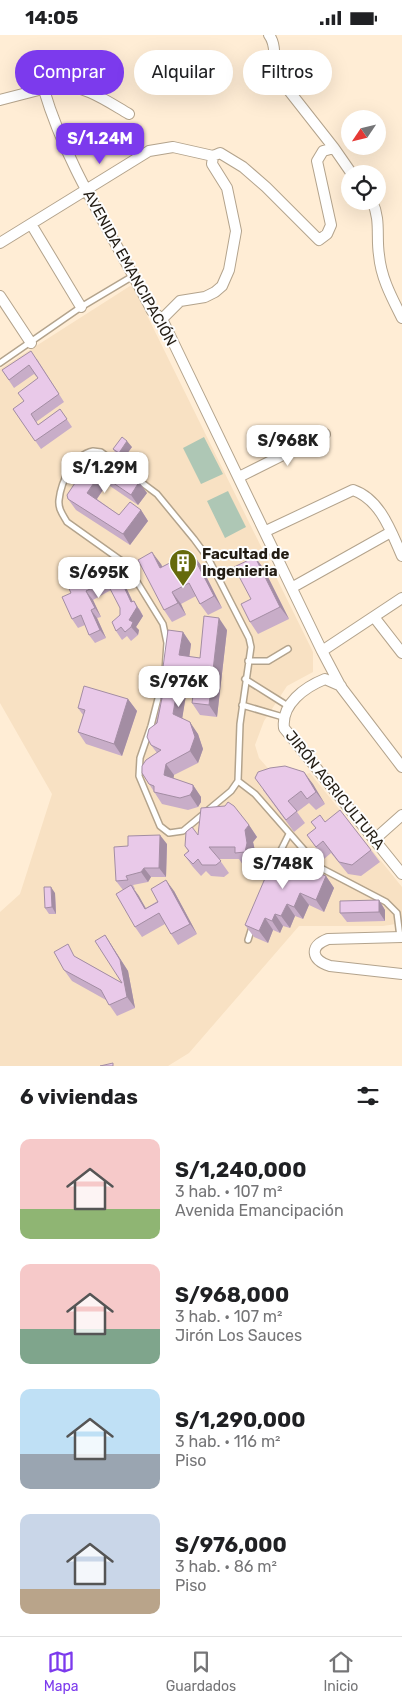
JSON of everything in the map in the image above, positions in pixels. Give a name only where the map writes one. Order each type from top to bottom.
[{"type":"street","points":[[269,35],[272,39],[273,50]]},
{"type":"street","points":[[0,100],[22,95]]},
{"type":"street","name":"AVENIDA EMANCIPACIÓN","points":[[46,95],[65,148],[152,311],[162,319],[341,687],[402,767]]},
{"type":"street","points":[[94,95],[128,114]]},
{"type":"street","points":[[291,95],[334,147],[346,165]]},
{"type":"street","points":[[0,243],[86,188],[156,148],[182,148],[213,156],[220,153],[243,167],[290,209],[319,240],[327,234],[331,225],[317,161],[323,151],[334,147]]},
{"type":"street","points":[[162,319],[180,301],[205,297],[215,292],[222,286],[229,269],[236,231],[227,188],[212,164],[213,156]]},
{"type":"street","points":[[377,210],[379,225],[378,255],[382,275],[402,318]]},
{"type":"street","points":[[31,224],[81,307]]},
{"type":"street","points":[[0,296],[31,343]]},
{"type":"street","points":[[240,477],[326,434]]},
{"type":"street","points":[[266,531],[353,490],[361,492],[372,501],[392,531],[402,556]]},
{"type":"street","points":[[293,587],[392,531]]},
{"type":"street","points":[[322,651],[402,599]]},
{"type":"street","points":[[374,617],[402,653]]},
{"type":"street","name":"JIRÓN AGRICULTURA","points":[[341,687],[325,679],[307,688],[288,707],[283,717],[284,728],[402,874]]},
{"type":"street","points":[[375,839],[402,815]]},
{"type":"street","points":[[401,937],[328,939],[319,943],[315,950],[316,958],[321,963],[330,966],[402,974]]},
{"type":"lane","points":[[0,363],[81,307],[134,275]]},
{"type":"lane","points":[[88,452],[101,452],[157,494],[208,558],[249,638],[251,647],[248,661],[242,705],[238,781],[231,791],[183,831],[169,833],[162,829],[158,823],[139,776],[139,763],[156,710],[165,671],[165,632],[159,616],[126,564],[67,522],[61,513],[59,502],[63,485],[69,472],[80,457],[88,452]]},
{"type":"lane","points":[[248,661],[268,661],[288,649]]},
{"type":"lane","points":[[245,679],[288,707]]},
{"type":"lane","points":[[242,705],[283,717]]},
{"type":"lane","points":[[238,781],[255,794],[320,867],[386,901],[397,913],[401,937]]},
{"type":"lane","points":[[272,870],[290,834]]},
{"type":"lane","points":[[248,940],[254,923]]},
{"type":"shaded area","points":[[130,286],[133,287],[313,652],[313,672],[287,686],[264,721],[255,745],[259,758],[273,774],[290,778],[310,773],[402,887],[402,923],[383,926],[299,926],[189,1053],[168,1066],[0,1066],[0,912],[20,894],[52,794],[0,703],[0,369]]},
{"type":"green space","points":[[204,437],[223,474],[201,484],[183,448]]},
{"type":"green space","points":[[228,491],[246,527],[225,538],[207,501]]},
{"type":"building","points":[[31,351],[59,394],[31,414],[38,425],[60,409],[67,419],[35,441],[13,409],[24,401],[18,393],[38,378],[29,365],[9,380],[2,370]]},
{"type":"building","points":[[122,437],[127,441],[119,453],[113,449]]},
{"type":"building","points":[[99,454],[139,482],[131,495],[100,474],[87,493],[119,515],[130,502],[141,510],[123,534],[68,499],[67,495],[85,468],[88,470]]},
{"type":"building","name":"Facultad de Ingenieria","points":[[152,552],[160,568],[191,552],[214,596],[200,604],[189,583],[172,592],[178,603],[164,610],[138,560]]},
{"type":"building","points":[[255,557],[280,607],[250,622],[241,604],[251,599],[234,567]]},
{"type":"building","points":[[116,562],[122,572],[118,574],[131,602],[134,601],[137,607],[129,620],[133,622],[131,627],[125,632],[121,627],[116,631],[112,622],[120,615],[120,608],[106,581],[86,591],[95,608],[91,610],[100,630],[89,635],[81,615],[72,619],[62,597],[71,593],[64,578],[75,573],[79,583]]},
{"type":"building","points":[[204,616],[219,618],[209,705],[192,703],[195,680],[179,678],[173,714],[190,722],[195,737],[190,751],[166,764],[164,775],[193,785],[190,795],[180,798],[154,792],[154,786],[149,784],[142,773],[142,766],[146,760],[161,750],[151,745],[147,737],[149,729],[157,723],[162,698],[159,697],[168,630],[183,632],[179,655],[200,658]]},
{"type":"building","points":[[84,686],[128,699],[114,744],[78,732],[85,710],[78,708]]},
{"type":"building","points":[[285,766],[304,772],[316,792],[307,799],[301,791],[288,801],[297,811],[286,820],[255,778],[258,772]]},
{"type":"building","points":[[228,802],[234,806],[249,825],[245,830],[247,843],[245,852],[235,853],[235,847],[209,847],[221,861],[216,865],[202,865],[198,859],[193,864],[184,855],[189,851],[185,846],[186,832],[192,827],[198,835],[201,808],[225,806]]},
{"type":"building","points":[[340,810],[371,850],[352,865],[339,862],[323,841],[316,847],[307,835],[316,828],[311,822],[320,815],[325,822]]},
{"type":"building","points":[[160,835],[159,868],[144,868],[141,872],[126,876],[128,880],[116,881],[114,847],[128,846],[128,836]]},
{"type":"building","points":[[280,856],[326,876],[316,900],[300,893],[294,907],[287,904],[281,916],[275,914],[272,921],[265,918],[259,931],[245,925],[272,862]]},
{"type":"building","points":[[166,880],[190,924],[171,934],[159,913],[135,927],[116,894],[131,885],[145,909],[158,902],[151,889]]},
{"type":"building","points":[[44,887],[51,887],[52,907],[45,908]]},
{"type":"building","points":[[379,900],[379,912],[340,913],[340,901]]},
{"type":"building","points":[[105,935],[120,960],[127,997],[109,1005],[101,990],[64,970],[54,952],[68,944],[74,956],[122,983],[95,941]]},
{"type":"building","points":[[113,1063],[113,1066],[100,1066]]},
{"type":"place","name":"Facultad de Ingenieria","points":[[183,587]]}]
